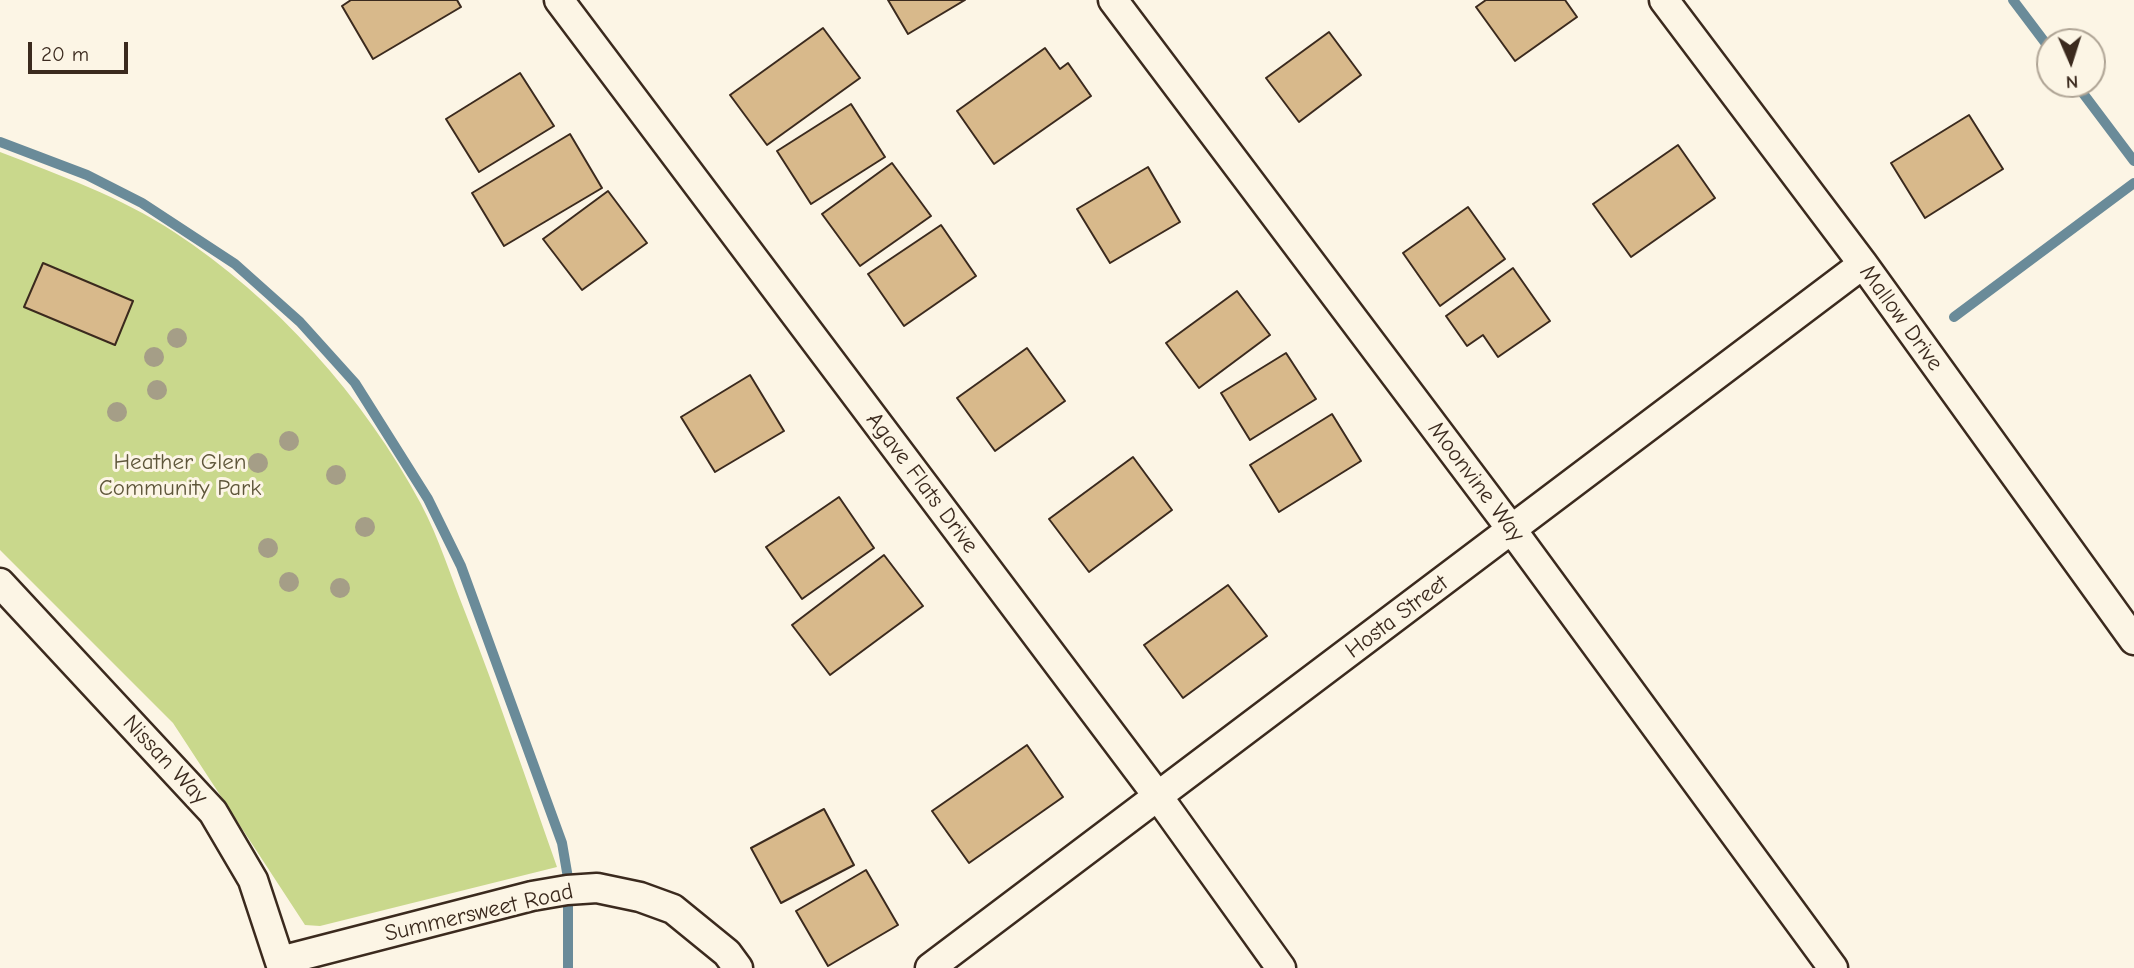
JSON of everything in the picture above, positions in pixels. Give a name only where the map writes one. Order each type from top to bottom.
[{"type":"street","name":"Agave Flats Drive","points":[[559,0],[1157,795],[1281,968]]},
{"type":"street","name":"Moonvine Way","points":[[1113,0],[1512,530],[1833,968]]},
{"type":"street","name":"Mallow Drive","points":[[1664,0],[1863,264],[2134,640]]},
{"type":"street","name":"Hosta Street","points":[[930,968],[1863,264]]},
{"type":"street","name":"Nissan Way","points":[[0,583],[214,812],[253,880],[281,965]]},
{"type":"street","name":"Summersweet Road","points":[[281,965],[532,896],[597,888],[640,897],[673,909],[727,953],[738,968]]},
{"type":"green space","name":"Heather Glen Community Park","points":[[0,152],[111,197],[174,232],[247,287],[282,319],[344,388],[398,464],[434,530],[557,867],[320,926],[305,925],[173,723],[0,550]]},
{"type":"building","points":[[351,0],[457,0],[461,7],[373,59],[342,6]]},
{"type":"building","points":[[888,0],[965,0],[908,34]]},
{"type":"building","points":[[1486,0],[1565,0],[1577,17],[1515,61],[1476,7]]},
{"type":"building","points":[[823,28],[860,78],[767,145],[730,95]]},
{"type":"building","points":[[1329,32],[1361,75],[1299,122],[1266,78]]},
{"type":"building","points":[[1045,48],[1060,69],[1068,63],[1091,96],[994,164],[957,111]]},
{"type":"building","points":[[520,73],[554,126],[479,172],[446,119]]},
{"type":"building","points":[[851,104],[885,157],[811,204],[777,151]]},
{"type":"building","points":[[1969,115],[2003,169],[1925,218],[1891,163]]},
{"type":"building","points":[[570,134],[602,188],[504,246],[472,193]]},
{"type":"building","points":[[1678,145],[1715,198],[1631,257],[1593,204]]},
{"type":"building","points":[[892,163],[931,216],[860,266],[822,214]]},
{"type":"building","points":[[1148,167],[1180,222],[1110,263],[1077,209]]},
{"type":"building","points":[[608,191],[647,243],[582,290],[543,239]]},
{"type":"building","points":[[1468,207],[1505,259],[1440,306],[1403,253]]},
{"type":"building","points":[[941,225],[976,276],[904,326],[868,274]]},
{"type":"building","points":[[43,263],[133,301],[115,345],[24,307]]},
{"type":"building","points":[[1513,268],[1550,321],[1498,357],[1483,335],[1467,346],[1446,316]]},
{"type":"building","points":[[1237,291],[1270,335],[1199,388],[1166,343]]},
{"type":"building","points":[[1027,348],[1065,401],[995,451],[957,398]]},
{"type":"building","points":[[1286,353],[1316,399],[1250,440],[1221,393]]},
{"type":"building","points":[[750,375],[784,431],[715,472],[681,417]]},
{"type":"building","points":[[1332,414],[1361,461],[1279,512],[1250,465]]},
{"type":"building","points":[[1133,457],[1172,510],[1089,572],[1049,519]]},
{"type":"building","points":[[839,497],[874,548],[802,599],[766,547]]},
{"type":"building","points":[[884,555],[923,606],[830,675],[792,625]]},
{"type":"building","points":[[1228,585],[1267,636],[1183,698],[1144,645]]},
{"type":"building","points":[[1027,745],[1063,797],[969,863],[932,811]]},
{"type":"building","points":[[824,809],[854,865],[781,903],[751,848]]},
{"type":"building","points":[[866,870],[898,925],[828,966],[796,911]]},
{"type":"waterway","points":[[2013,0],[2036,30]]},
{"type":"waterway","points":[[2087,98],[2134,161]]},
{"type":"waterway","points":[[0,142],[87,175],[142,203],[235,264],[300,322],[355,383],[428,499],[461,566],[562,843],[568,878],[568,968]]},
{"type":"waterway","points":[[1954,317],[2134,183]]}]
